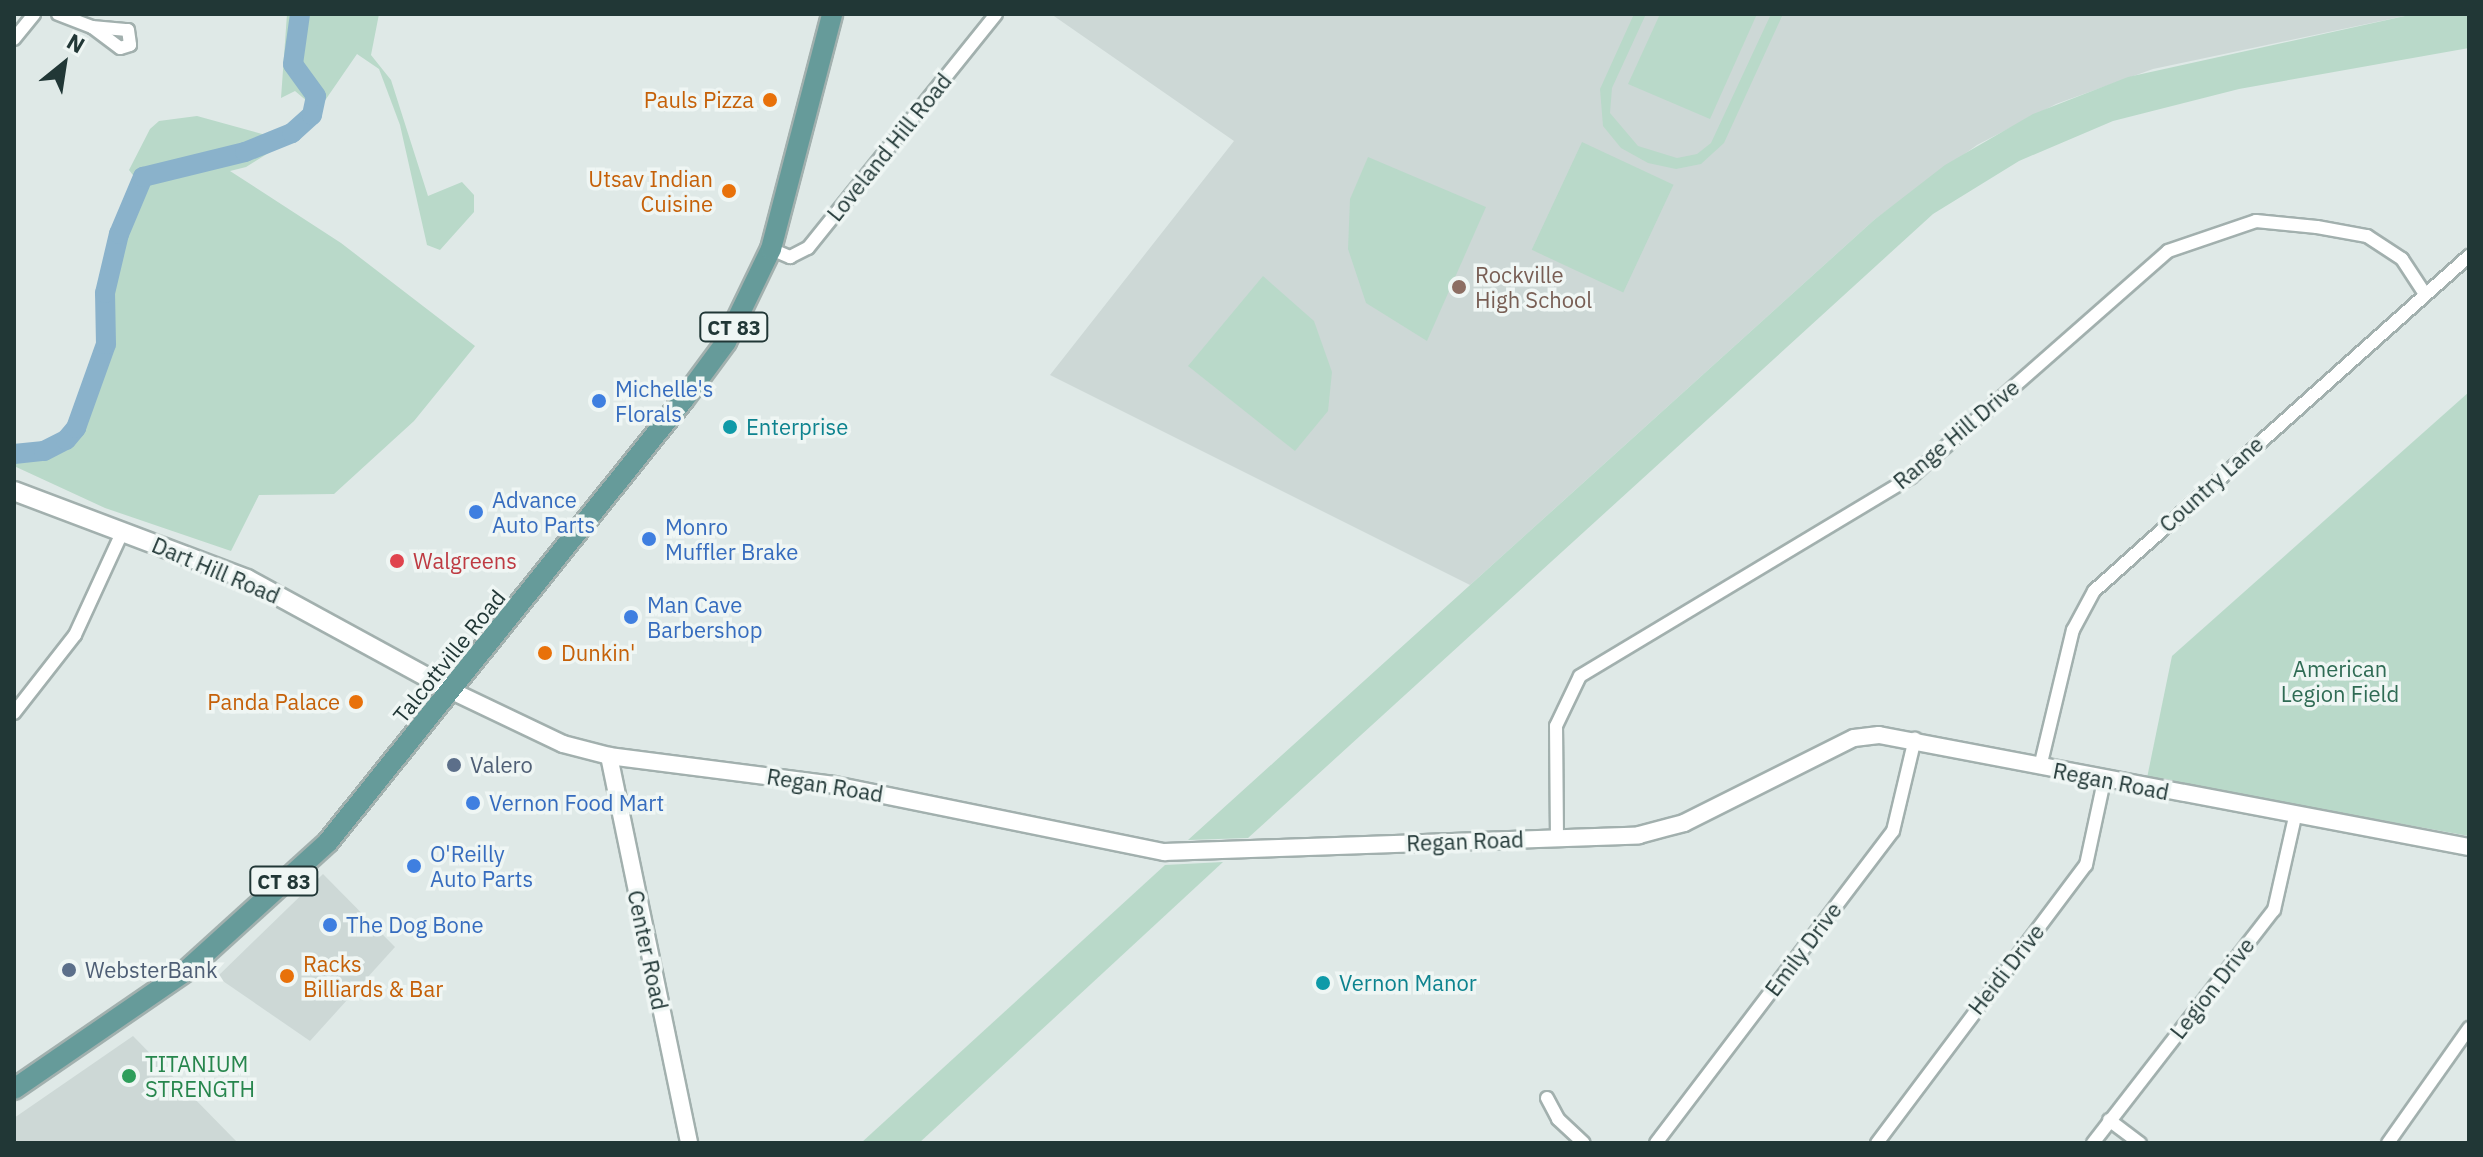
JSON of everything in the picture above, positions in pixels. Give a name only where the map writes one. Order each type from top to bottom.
[{"type":"main road","name":"Talcottville Road","points":[[14,1089],[187,970],[328,842],[706,370],[734,328],[771,249],[832,14]]},
{"type":"main road","name":"Dart Hill Road","points":[[14,491],[247,579],[452,691]]},
{"type":"street","points":[[14,39],[34,14]]},
{"type":"street","points":[[58,14],[92,27]]},
{"type":"street","name":"Loveland Hill Road","points":[[771,249],[790,257],[808,248],[996,14]]},
{"type":"street","name":"Range Hill Drive","points":[[1557,838],[1556,726],[1580,676],[1911,477],[2168,251],[2256,221],[2317,227],[2367,236],[2402,259],[2425,294]]},
{"type":"street","name":"Country Lane","points":[[2040,767],[2062,667],[2094,591],[2469,256]]},
{"type":"street","points":[[14,713],[75,635],[122,533]]},
{"type":"street","name":"Regan Road","points":[[452,691],[563,744],[609,756],[834,785],[1164,852],[1557,838],[1667,829],[1854,738],[1879,735],[1915,739],[2104,781],[2469,847]]},
{"type":"street","name":"Emily Drive","points":[[1656,1143],[1893,831],[1915,739]]},
{"type":"street","name":"Center Road","points":[[609,756],[689,1143]]},
{"type":"street","name":"Heidi Drive","points":[[1877,1143],[2086,865],[2104,781]]},
{"type":"street","name":"Legion Drive","points":[[2093,1143],[2274,910],[2295,817]]},
{"type":"street","points":[[2388,1143],[2469,1028]]},
{"type":"street","points":[[1547,1098],[1558,1119],[1584,1143]]},
{"type":"street","points":[[2109,1120],[2140,1143]]},
{"type":"shaded area","name":"Rockville High School","points":[[1051,14],[2414,14],[2153,69],[2056,104],[1977,145],[1874,220],[1470,585],[1050,375],[1234,141]]},
{"type":"shaded area","points":[[323,874],[395,947],[310,1041],[217,977]]},
{"type":"shaded area","points":[[133,1036],[238,1143],[14,1143],[14,1118]]},
{"type":"green space","points":[[287,14],[379,14],[371,55],[391,80],[428,196],[462,182],[474,195],[474,212],[440,250],[427,245],[400,125],[379,69],[357,54],[304,131],[246,167],[230,171],[341,243],[475,346],[414,421],[334,494],[259,495],[231,551],[105,508],[14,466],[14,454],[34,454],[62,443],[78,422],[106,344],[106,284],[139,183],[129,170],[150,129],[159,121],[197,116],[273,137],[305,114],[308,102],[295,91],[281,98]]},
{"type":"green space","points":[[1634,14],[1646,14],[1612,88],[1610,113],[1638,146],[1677,158],[1697,154],[1711,143],[1771,14],[1783,14],[1724,143],[1701,164],[1676,169],[1648,163],[1621,148],[1603,126],[1600,89]]},
{"type":"green space","points":[[1660,14],[1757,14],[1710,119],[1628,84]]},
{"type":"green space","points":[[2414,14],[2469,14],[2469,48],[2239,89],[2113,121],[2019,161],[1933,214],[1248,838],[1188,840],[1874,220],[1945,165],[2033,114],[2128,77]]},
{"type":"green space","points":[[1582,142],[1674,185],[1623,293],[1532,250]]},
{"type":"green space","points":[[1368,157],[1486,207],[1427,341],[1366,303],[1348,249],[1350,199]]},
{"type":"green space","points":[[1263,276],[1314,321],[1332,372],[1328,411],[1295,451],[1188,366]]},
{"type":"green space","name":"American Legion Field","points":[[2469,392],[2469,836],[2147,778],[2172,656]]},
{"type":"green space","points":[[1223,862],[919,1143],[861,1143],[1165,865]]},
{"type":"waterway","points":[[14,454],[44,451],[66,440],[76,428],[106,344],[105,293],[119,234],[143,177],[245,152],[292,133],[312,115],[316,96],[293,64],[300,14]]},
{"type":"place","name":"Pauls Pizza","points":[[770,100]]},
{"type":"place","name":"Utsav Indian Cuisine","points":[[729,191]]},
{"type":"place","name":"Rockville High School","points":[[1459,287]]},
{"type":"place","name":"Michelle's Florals","points":[[599,401]]},
{"type":"place","name":"Enterprise","points":[[730,427]]},
{"type":"place","name":"Advance Auto Parts","points":[[476,512]]},
{"type":"place","name":"Monro Muffler Brake","points":[[649,539]]},
{"type":"place","name":"Walgreens","points":[[397,561]]},
{"type":"place","name":"Man Cave Barbershop","points":[[631,617]]},
{"type":"place","name":"Dunkin'","points":[[545,653]]},
{"type":"place","name":"Panda Palace","points":[[356,702]]},
{"type":"place","name":"Valero","points":[[454,765]]},
{"type":"place","name":"Vernon Food Mart","points":[[473,803]]},
{"type":"place","name":"O'Reilly Auto Parts","points":[[414,866]]},
{"type":"place","name":"The Dog Bone","points":[[330,925]]},
{"type":"place","name":"WebsterBank","points":[[69,970]]},
{"type":"place","name":"Racks Billiards & Bar","points":[[287,976]]},
{"type":"place","name":"Vernon Manor","points":[[1323,983]]},
{"type":"place","name":"TITANIUM STRENGTH","points":[[129,1076]]}]
